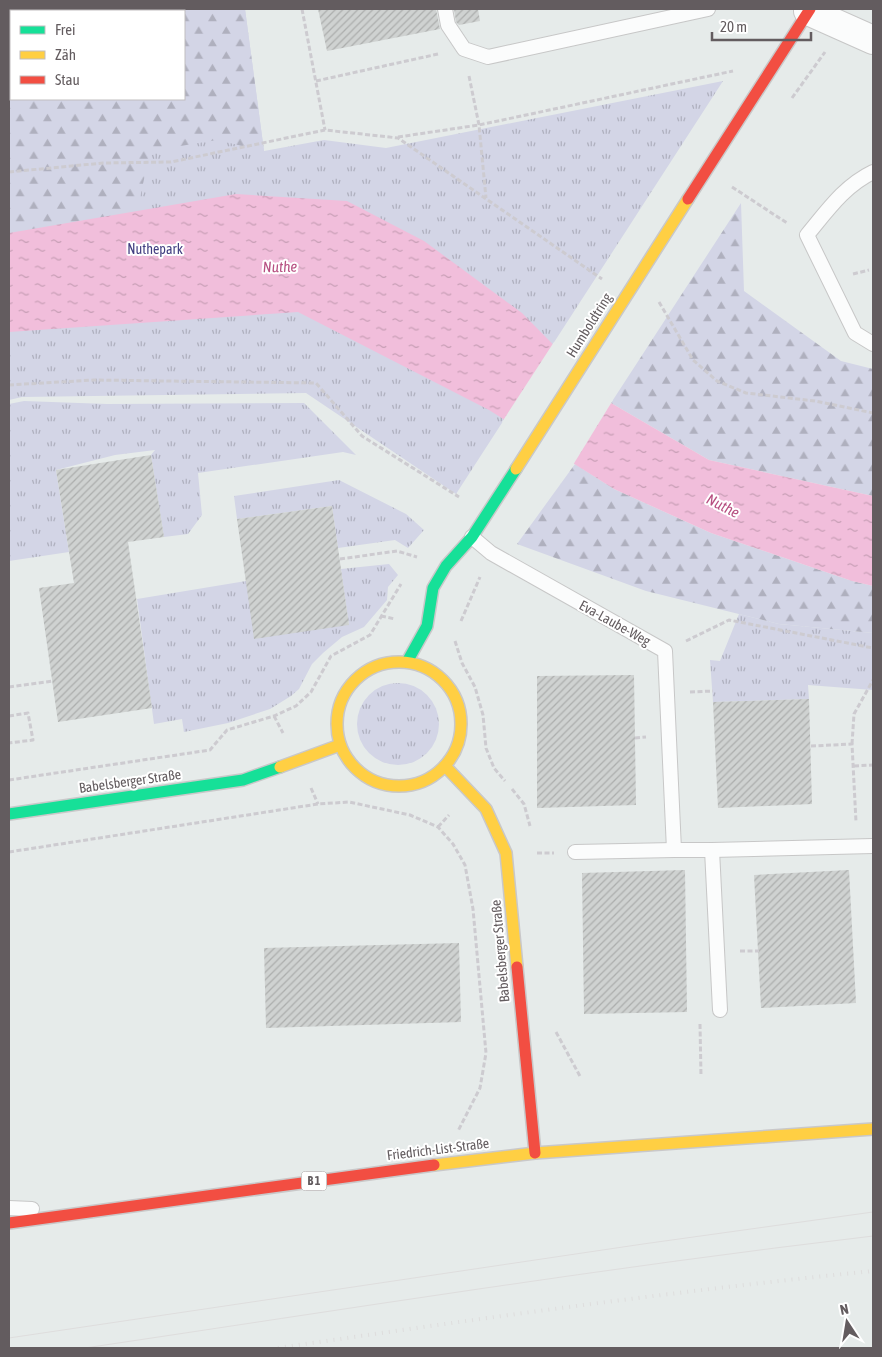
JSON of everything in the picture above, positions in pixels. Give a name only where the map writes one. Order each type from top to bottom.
[{"type":"street","points":[[809,10],[873,40]]},
{"type":"street","name":"Humboldtring","points":[[407,662],[427,626],[433,588],[446,566],[472,537],[809,10]]},
{"type":"street","points":[[407,662],[426,668],[442,679],[454,694],[461,712],[461,732],[456,750],[446,766],[428,780],[408,786],[386,785],[367,778],[350,763],[340,745],[336,724],[340,704],[350,685],[366,671],[386,663],[407,662]]},
{"type":"street","name":"Babelsberger Straße","points":[[9,814],[243,780],[340,745]]},
{"type":"street","name":"Babelsberger Straße","points":[[446,766],[486,809],[506,853],[535,1153]]},
{"type":"street","name":"Friedrich-List-Straße","points":[[9,1223],[440,1164],[535,1153],[873,1129]]},
{"type":"lane","points":[[445,9],[448,25],[464,49],[488,57],[708,9]]},
{"type":"lane","points":[[873,172],[849,186],[807,235],[855,333],[873,344]]},
{"type":"lane","name":"Eva-Laube-Weg","points":[[472,537],[491,553],[665,651],[674,850]]},
{"type":"lane","points":[[576,852],[873,846]]},
{"type":"lane","points":[[712,850],[720,1010]]},
{"type":"lane","points":[[9,1208],[93,1211]]},
{"type":"path","points":[[302,9],[325,130]]},
{"type":"path","points":[[316,81],[464,49],[478,125],[486,198]]},
{"type":"path","points":[[9,172],[103,163],[171,162],[325,130],[398,138],[478,125],[736,71],[772,67]]},
{"type":"path","points":[[398,138],[606,282]]},
{"type":"path","points":[[657,298],[692,360],[718,381],[746,394],[815,401],[873,413]]},
{"type":"path","points":[[9,385],[94,380],[316,383],[362,436],[459,497]]},
{"type":"path","points":[[340,559],[397,551],[417,557]]},
{"type":"path","points":[[457,629],[491,553]]},
{"type":"path","points":[[9,780],[210,750],[227,730],[274,716],[296,706],[312,692],[331,656],[370,635],[381,616]]},
{"type":"path","points":[[665,651],[729,620],[873,648]]},
{"type":"path","points":[[454,637],[462,662],[475,687],[483,715],[486,748],[494,768]]},
{"type":"path","points":[[857,846],[852,744],[854,714],[873,680]]},
{"type":"path","points":[[9,687],[53,681]]},
{"type":"path","points":[[9,716],[28,713],[33,740],[9,743]]},
{"type":"path","points":[[811,746],[852,744]]},
{"type":"path","points":[[854,766],[873,765]]},
{"type":"path","points":[[9,852],[318,804],[349,802],[410,815],[438,828],[453,844],[465,865],[473,909],[486,1053],[480,1088],[440,1164]]},
{"type":"path","points":[[701,1076],[700,1012],[720,1010]]},
{"type":"green space","name":"Nuthepark","points":[[9,9],[245,9],[264,151],[324,140],[386,148],[723,81],[456,494],[306,393],[22,397],[9,400]]},
{"type":"green space","points":[[9,9],[245,9],[264,151],[217,140],[150,151],[137,212],[9,233]]},
{"type":"green space","points":[[741,203],[744,291],[841,361],[873,369],[873,496],[709,460],[611,403]]},
{"type":"green space","points":[[24,401],[107,404],[304,403],[356,455],[343,452],[198,473],[202,515],[188,534],[164,537],[151,455],[155,450],[115,455],[56,470],[69,552],[9,561],[9,404]]},
{"type":"green space","points":[[575,464],[614,489],[711,533],[852,581],[873,586],[873,633],[779,624],[646,591],[517,544]]},
{"type":"green space","points":[[339,480],[406,514],[424,530],[408,548],[395,540],[338,548],[332,506],[237,519],[234,496]]},
{"type":"green space","points":[[389,564],[398,575],[388,587],[387,600],[364,627],[342,637],[312,664],[299,689],[291,696],[270,709],[228,723],[184,732],[182,719],[154,724],[137,599],[246,581],[349,625],[341,569]]},
{"type":"green space","points":[[739,614],[779,624],[873,633],[873,690],[808,685],[809,699],[713,702],[710,660],[720,661]]},
{"type":"green space","points":[[390,683],[406,683],[421,690],[432,701],[439,716],[436,740],[427,753],[406,765],[390,765],[375,758],[364,747],[357,732],[357,716],[364,701],[375,690]]},
{"type":"water","name":"Nuthe","points":[[236,194],[347,201],[424,241],[522,313],[611,403],[709,460],[873,496],[873,586],[852,581],[711,533],[614,489],[489,410],[298,312],[9,332],[9,233]]},
{"type":"pier","points":[[554,342],[613,400],[573,465],[502,422]]},
{"type":"building","points":[[318,9],[436,9],[440,29],[327,51]]},
{"type":"building","points":[[454,9],[478,9],[480,21],[459,25],[456,22]]},
{"type":"building","points":[[151,455],[164,537],[128,542],[152,708],[58,722],[39,588],[74,583],[56,470]]},
{"type":"building","points":[[332,506],[349,625],[254,639],[237,519]]},
{"type":"building","points":[[634,675],[636,805],[537,808],[537,676]]},
{"type":"building","points":[[809,699],[812,804],[718,808],[713,702]]},
{"type":"building","points":[[685,870],[687,1012],[584,1014],[582,873]]},
{"type":"building","points":[[849,870],[856,1003],[761,1008],[754,875]]},
{"type":"building","points":[[459,943],[461,1022],[266,1028],[264,948]]},
{"type":"tram line","points":[[9,1338],[643,1244],[873,1212]]},
{"type":"tram line","points":[[85,1348],[577,1275],[873,1236]]},
{"type":"railway","points":[[278,1348],[575,1306],[873,1271]]},
{"type":"traffic: fast","points":[[407,662],[427,626],[433,588],[446,566],[472,537],[516,469]]},
{"type":"traffic: fast","points":[[9,814],[243,780],[280,767]]},
{"type":"traffic: slow","points":[[516,469],[688,199]]},
{"type":"traffic: slow","points":[[399,662],[423,667],[443,680],[456,700],[461,724],[456,748],[443,768],[423,781],[399,786],[375,781],[355,768],[342,748],[337,724],[342,700],[355,680],[375,667],[399,662]]},
{"type":"traffic: slow","points":[[280,767],[340,745]]},
{"type":"traffic: slow","points":[[445,766],[486,809],[506,853],[517,967]]},
{"type":"traffic: slow","points":[[434,1165],[535,1153],[873,1129]]},
{"type":"traffic: jam","points":[[688,199],[810,9]]},
{"type":"traffic: jam","points":[[517,967],[535,1153]]},
{"type":"traffic: jam","points":[[9,1223],[434,1165]]}]
